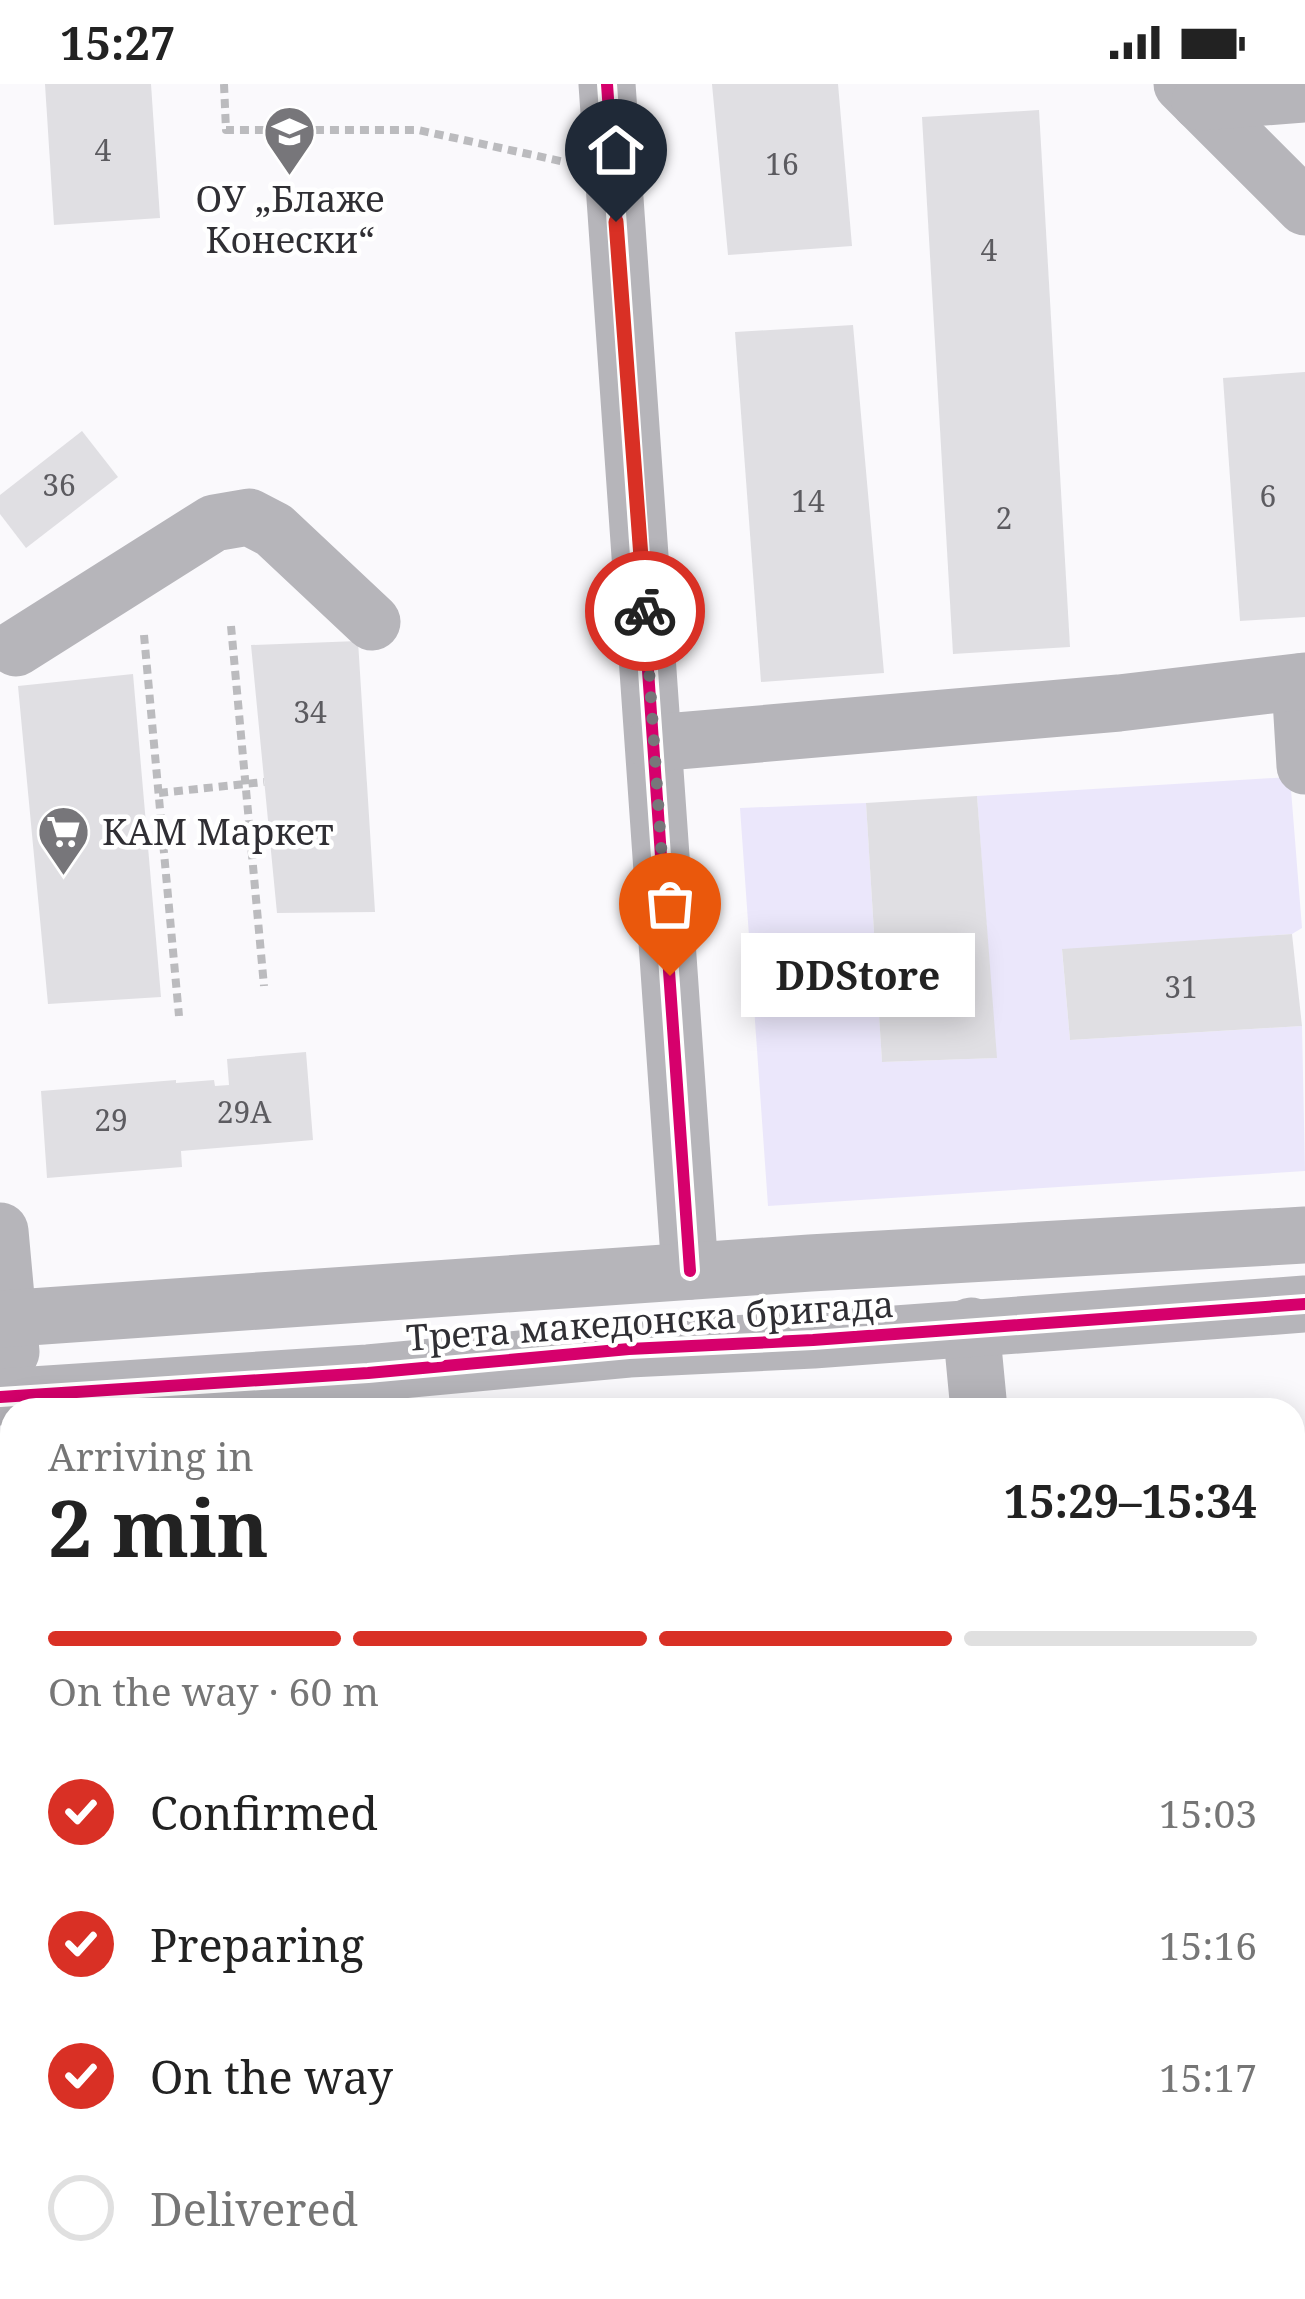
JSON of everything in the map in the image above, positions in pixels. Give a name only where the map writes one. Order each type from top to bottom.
[{"type":"street","points":[[607,84],[690,1270]]},
{"type":"street","points":[[1191,93],[1305,94]]},
{"type":"street","points":[[1191,93],[1305,207]]},
{"type":"street","points":[[16,647],[214,523],[249,517],[274,530],[372,622]]},
{"type":"street","points":[[654,743],[1119,703],[1302,682],[1305,766]]},
{"type":"street","points":[[0,1231],[3,1318],[15,1398]]},
{"type":"street","name":"Трета македонска бригада","points":[[3,1318],[690,1270],[1305,1235]]},
{"type":"street","name":"Трета македонска бригада","points":[[53,1398],[629,1348],[813,1340],[1305,1304]]},
{"type":"street","points":[[971,1326],[978,1398]]},
{"type":"path","points":[[224,84],[226,130],[418,130],[613,174]]},
{"type":"path","points":[[231,626],[264,986]]},
{"type":"path","points":[[144,635],[179,1016]]},
{"type":"path","points":[[159,793],[264,782]]},
{"type":"shaded area","points":[[1290,777],[1302,928],[1292,934],[1062,950],[1070,1040],[1302,1026],[1305,1171],[768,1206],[740,808],[866,803],[882,1062],[996,1058],[977,796]]},
{"type":"building","points":[[45,84],[151,84],[160,218],[54,225]]},
{"type":"building","points":[[712,84],[838,84],[852,246],[728,255]]},
{"type":"building","points":[[1039,110],[1070,647],[953,654],[922,117]]},
{"type":"building","points":[[853,325],[884,673],[761,682],[735,332]]},
{"type":"building","points":[[1305,372],[1305,617],[1240,621],[1223,378]]},
{"type":"building","points":[[82,431],[118,477],[26,548],[0,514],[0,495]]},
{"type":"building","points":[[358,641],[375,912],[277,913],[251,645]]},
{"type":"building","points":[[133,674],[161,997],[48,1004],[18,686]]},
{"type":"building","points":[[977,796],[997,1058],[882,1062],[866,803]]},
{"type":"building","points":[[1292,934],[1302,1026],[1070,1040],[1062,949]]},
{"type":"building","points":[[306,1052],[313,1140],[181,1151],[182,1167],[47,1178],[41,1091],[176,1080],[229,1085],[227,1059]]},
{"type":"cycle path","points":[[607,84],[690,1271]]},
{"type":"cycle path","points":[[0,1397],[1305,1304]]},
{"type":"way so far","points":[[645,611],[670,976]]},
{"type":"place","name":"ОУ „Блаже Конески“","points":[[290,177]]},
{"type":"place","name":"КАМ Маркет","points":[[63,878]]},
{"type":"place","name":"DDStore","points":[[670,976]]},
{"type":"route","points":[[616,222],[645,611]]}]
